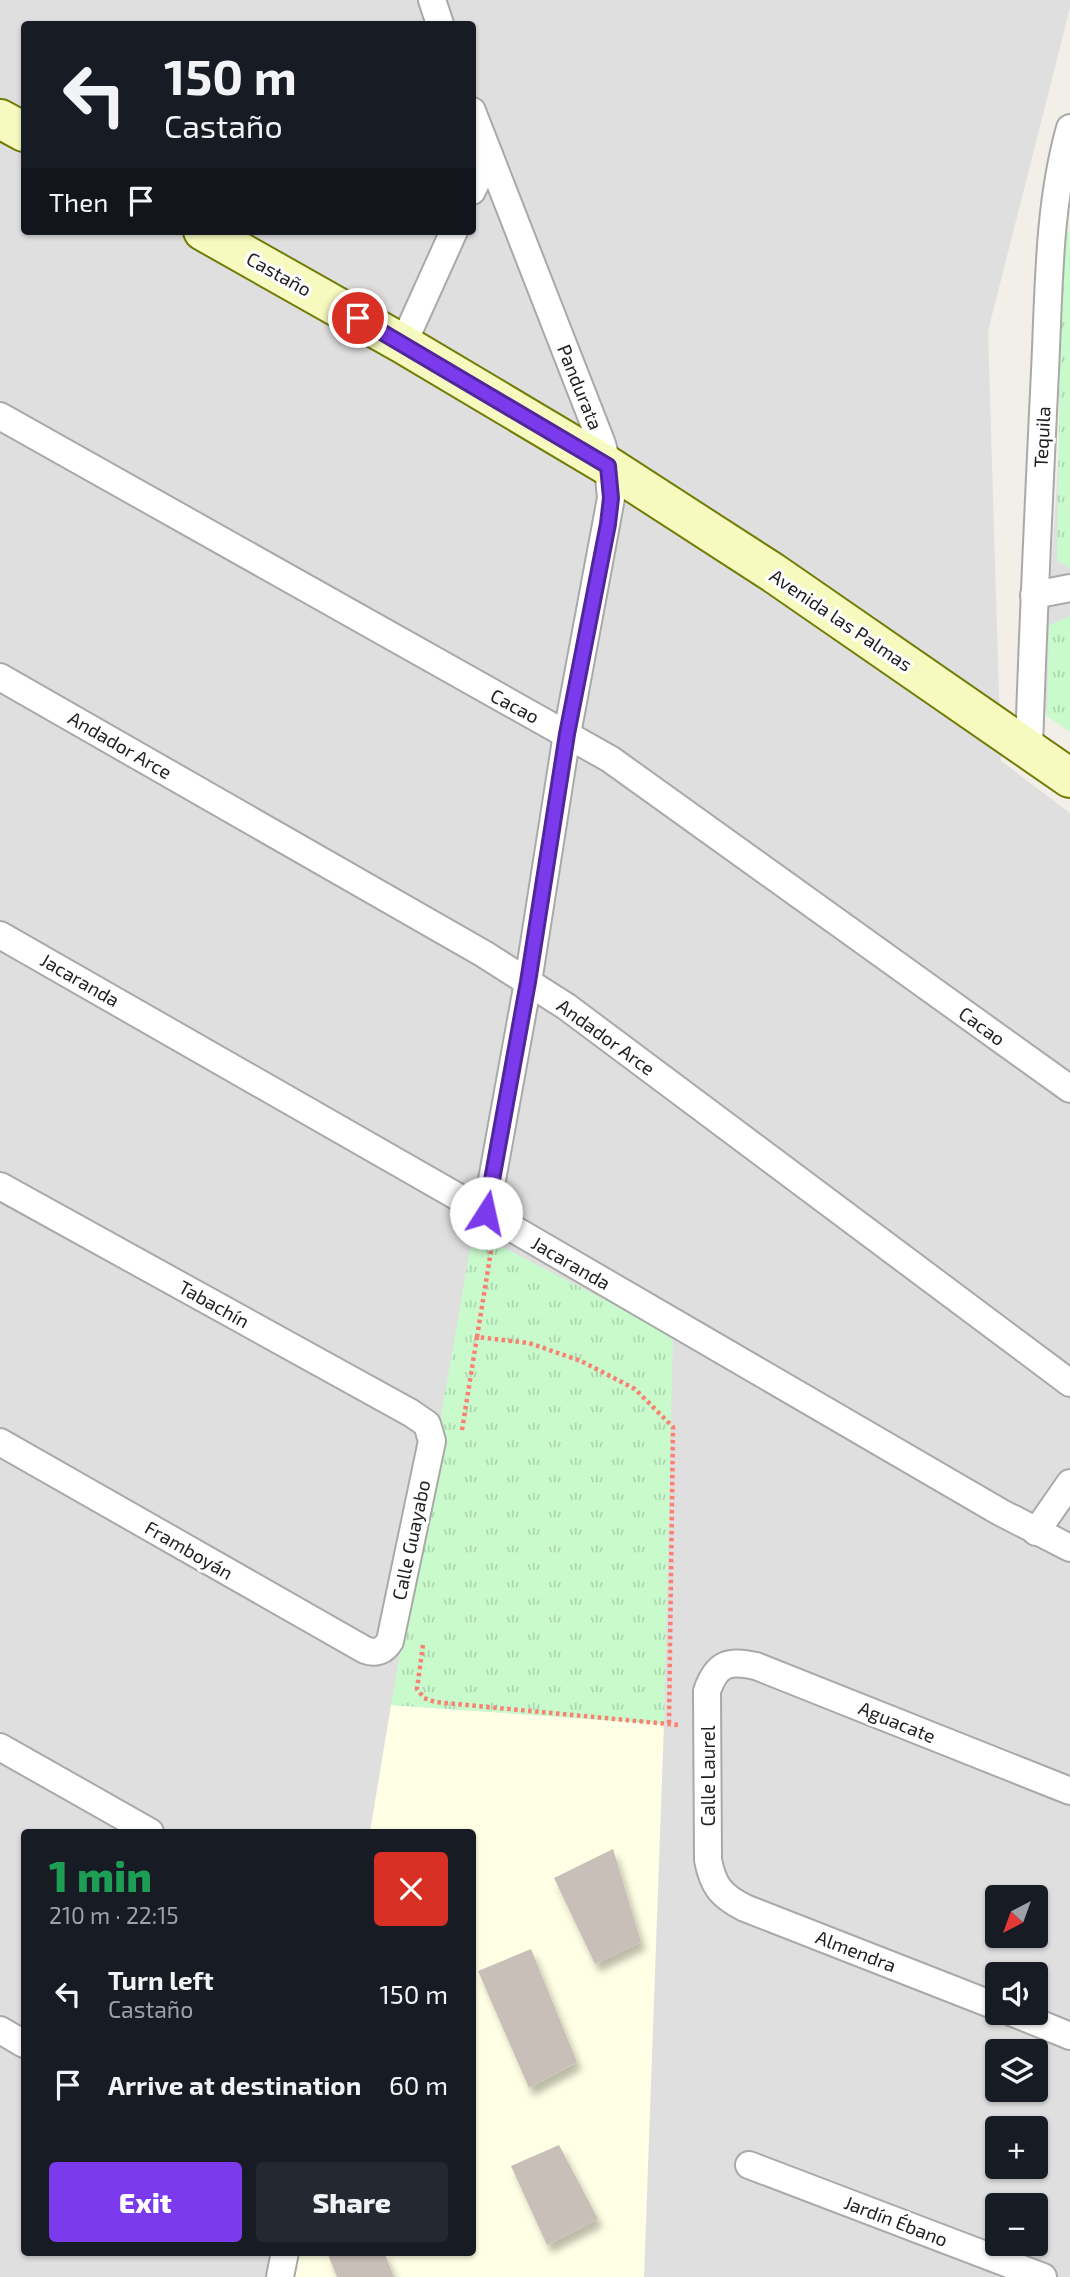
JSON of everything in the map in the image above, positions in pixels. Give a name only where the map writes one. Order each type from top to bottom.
[{"type":"street","points":[[432,0],[439,21]]},
{"type":"street","points":[[0,119],[21,130]]},
{"type":"street","name":"Pandurata","points":[[476,121],[602,444],[608,466],[611,498],[567,734],[491,1216]]},
{"type":"street","name":"Tequila","points":[[1030,748],[1034,595],[1051,258],[1065,180],[1070,128]]},
{"type":"street","points":[[476,183],[489,155]]},
{"type":"street","name":"Castaño","points":[[210,235],[403,344],[608,466]]},
{"type":"street","points":[[403,344],[452,235]]},
{"type":"street","name":"Cacao","points":[[0,416],[610,759],[1070,1089]]},
{"type":"street","name":"Avenida las Palmas","points":[[608,466],[772,572],[1070,778]]},
{"type":"street","points":[[1034,595],[1070,589]]},
{"type":"street","name":"Andador Arce","points":[[0,677],[484,954],[567,1007],[1070,1383]]},
{"type":"street","name":"Jacaranda","points":[[0,935],[1036,1532],[1070,1548]]},
{"type":"street","name":"Tabachín","points":[[0,1186],[427,1424]]},
{"type":"street","name":"Calle Guayabo","points":[[380,1651],[390,1641],[432,1441],[427,1424]]},
{"type":"street","name":"Framboyán","points":[[0,1442],[365,1650],[373,1653],[380,1651]]},
{"type":"street","points":[[1036,1532],[1070,1483]]},
{"type":"street","name":"Aguacate","points":[[723,1666],[736,1662],[756,1666],[1070,1791]]},
{"type":"street","name":"Calle Laurel","points":[[718,1888],[711,1877],[708,1860],[707,1691],[713,1676],[723,1666]]},
{"type":"street","points":[[0,1747],[145,1829]]},
{"type":"street","name":"Almendra","points":[[718,1888],[729,1900],[745,1908],[985,2002]]},
{"type":"street","points":[[1043,2025],[1070,2036]]},
{"type":"street","points":[[0,2030],[21,2042]]},
{"type":"street","name":"Jardín Ébano","points":[[749,2165],[1043,2277]]},
{"type":"street","points":[[280,2277],[284,2256]]},
{"type":"path","points":[[460,1440],[477,1337],[491,1216]]},
{"type":"path","points":[[477,1337],[529,1343],[581,1361],[635,1389],[673,1427],[669,1723]]},
{"type":"path","points":[[425,1638],[416,1689],[424,1698],[435,1702],[669,1723],[708,1730]]},
{"type":"shaded area","points":[[0,0],[1070,0],[988,331],[1001,761],[1070,813],[1070,2277],[0,2277]]},
{"type":"shaded area","points":[[1070,281],[1070,731],[1042,710]]},
{"type":"shaded area","points":[[391,1705],[664,1724],[644,2277],[293,2277],[297,2256],[476,2256],[476,1829],[370,1829]]},
{"type":"green space","points":[[1062,232],[1070,232],[1070,569],[1057,560]]},
{"type":"green space","points":[[1070,616],[1070,732],[1047,716],[1049,625]]},
{"type":"green space","points":[[473,1232],[673,1335],[664,1724],[391,1705]]},
{"type":"building","points":[[613,1849],[641,1942],[595,1964],[554,1878]]},
{"type":"building","points":[[531,1949],[577,2062],[529,2088],[478,1971]]},
{"type":"building","points":[[559,2145],[598,2219],[547,2245],[511,2166]]},
{"type":"building","points":[[329,2256],[386,2256],[394,2277],[337,2277]]},
{"type":"route","points":[[358,318],[608,466],[611,498],[608,524],[567,734],[528,982],[486,1213]]}]
